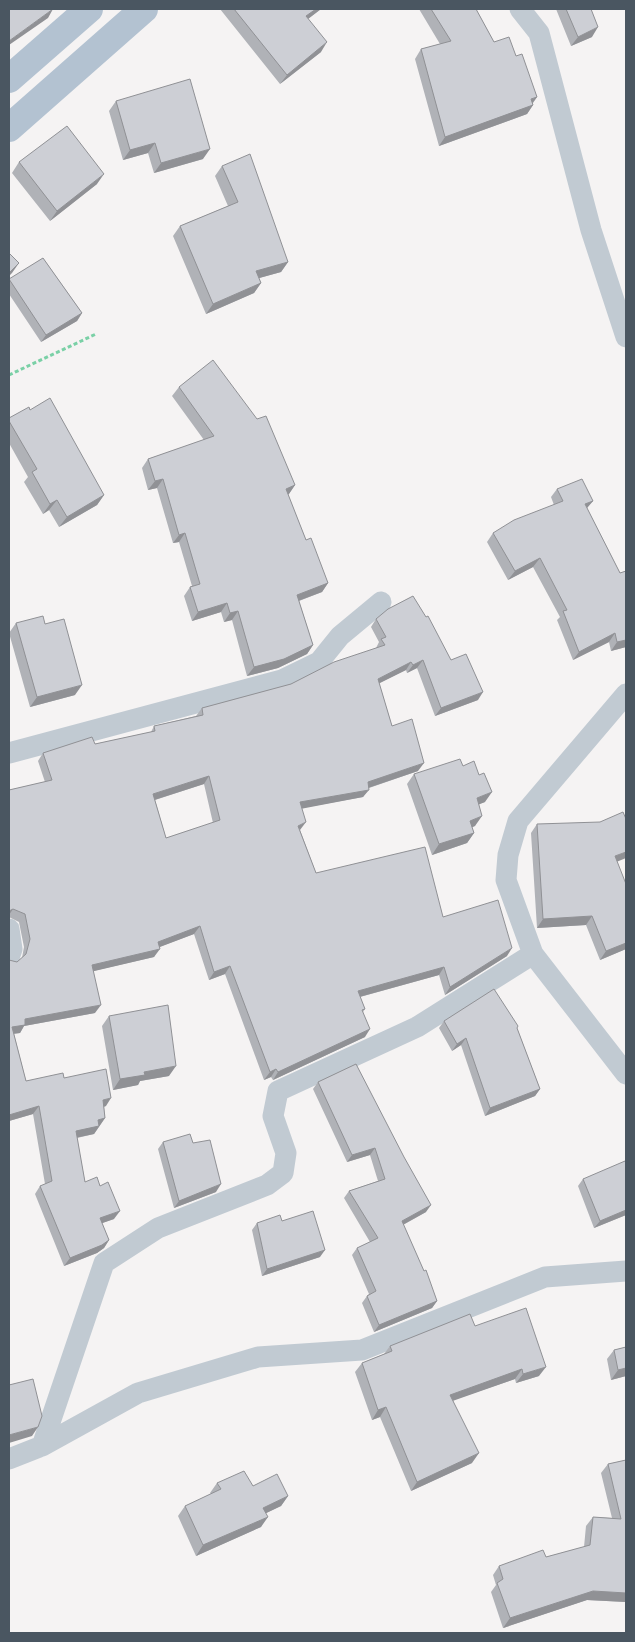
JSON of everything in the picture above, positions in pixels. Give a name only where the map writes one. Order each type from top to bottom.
[{"type":"main road","points":[[9,79],[89,9]]},
{"type":"main road","points":[[9,128],[144,9]]},
{"type":"street","points":[[520,9],[539,34],[591,230],[626,337]]},
{"type":"street","points":[[9,753],[282,680],[319,662],[340,636],[381,602]]},
{"type":"street","points":[[626,694],[518,821],[508,855],[506,880],[533,954],[626,1074]]},
{"type":"street","points":[[9,929],[12,949],[9,958]]},
{"type":"street","points":[[42,1446],[104,1263],[158,1228],[267,1186],[283,1173],[286,1153],[273,1116],[278,1092],[417,1027],[533,954]]},
{"type":"street","points":[[9,1458],[42,1446],[138,1393],[258,1357],[362,1350],[545,1277],[626,1271]]},
{"type":"path","points":[[9,375],[96,334]]},
{"type":"building","points":[[9,9],[53,9],[9,41]]},
{"type":"building","points":[[234,9],[316,9],[306,16],[327,42],[287,75]]},
{"type":"building","points":[[431,9],[476,9],[494,42],[509,37],[516,56],[522,54],[537,97],[531,99],[533,105],[445,137],[421,49],[451,41]]},
{"type":"building","points":[[566,9],[591,9],[598,27],[578,37]]},
{"type":"building","points":[[190,79],[210,149],[161,163],[155,143],[130,150],[116,101]]},
{"type":"building","points":[[67,126],[104,174],[57,211],[19,162]]},
{"type":"building","points":[[250,154],[288,262],[256,271],[261,283],[213,304],[180,226],[238,202],[222,166]]},
{"type":"building","points":[[9,253],[19,263],[9,273]]},
{"type":"building","points":[[43,258],[82,313],[46,335],[9,279]]},
{"type":"building","points":[[213,360],[257,419],[266,416],[295,485],[286,489],[306,540],[311,538],[328,583],[297,595],[313,645],[284,659],[254,667],[238,611],[230,613],[227,603],[198,612],[190,587],[200,584],[185,533],[179,535],[163,479],[155,481],[148,459],[214,436],[179,387]]},
{"type":"building","points":[[50,398],[104,495],[67,517],[57,500],[50,504],[32,472],[37,469],[9,421],[9,418],[29,407],[30,410]]},
{"type":"building","points":[[582,479],[593,501],[585,504],[620,573],[626,571],[626,640],[617,642],[615,633],[579,652],[563,611],[567,610],[540,558],[515,571],[493,533],[514,520],[563,501],[557,489]]},
{"type":"building","points":[[413,596],[426,617],[428,616],[451,660],[466,654],[483,692],[441,708],[423,660],[413,665],[411,662],[378,679],[392,726],[412,719],[424,763],[368,782],[369,790],[300,802],[306,822],[298,826],[316,873],[425,847],[443,917],[498,900],[512,948],[450,987],[444,967],[358,991],[365,1009],[362,1010],[370,1029],[278,1072],[276,1069],[270,1072],[230,966],[214,972],[200,926],[158,942],[160,949],[92,965],[101,1005],[25,1019],[25,1025],[12,1027],[26,1081],[63,1073],[64,1078],[106,1069],[111,1098],[103,1100],[105,1118],[98,1120],[99,1126],[76,1131],[85,1182],[97,1177],[100,1186],[108,1182],[120,1211],[100,1218],[109,1240],[102,1245],[70,1258],[40,1186],[52,1181],[39,1106],[9,1115],[9,960],[17,962],[26,954],[30,939],[25,914],[13,909],[9,911],[9,790],[52,780],[43,753],[92,737],[95,744],[155,731],[154,726],[203,715],[202,708],[291,684],[334,662],[385,645],[381,639],[386,637],[376,619],[388,609]],"holes":[[[209,776],[220,820],[166,838],[153,794]]]},
{"type":"building","points":[[43,616],[45,624],[64,619],[82,685],[37,697],[16,623]]},
{"type":"building","points":[[460,759],[463,766],[474,761],[479,775],[484,773],[492,792],[477,798],[482,816],[470,821],[474,833],[439,844],[414,774]]},
{"type":"building","points":[[623,812],[626,819],[626,852],[615,856],[626,884],[626,943],[606,951],[592,916],[543,919],[537,824],[600,822]]},
{"type":"building","points":[[494,989],[518,1026],[517,1028],[540,1089],[490,1108],[466,1038],[457,1044],[444,1021]]},
{"type":"building","points":[[168,1005],[176,1066],[144,1072],[145,1075],[120,1079],[109,1016]]},
{"type":"building","points":[[356,1064],[431,1205],[402,1221],[424,1271],[426,1270],[437,1301],[379,1325],[367,1296],[376,1291],[357,1248],[378,1238],[349,1191],[385,1179],[375,1148],[352,1155],[318,1082]]},
{"type":"building","points":[[190,1134],[193,1143],[210,1140],[221,1184],[179,1201],[163,1142]]},
{"type":"building","points":[[625,1161],[626,1210],[600,1221],[583,1179]]},
{"type":"building","points":[[313,1211],[325,1250],[267,1269],[257,1223],[280,1215],[282,1221]]},
{"type":"building","points":[[526,1308],[546,1367],[523,1374],[522,1369],[450,1395],[479,1453],[417,1482],[386,1407],[378,1410],[362,1363],[392,1351],[390,1346],[470,1314],[475,1326]]},
{"type":"building","points":[[626,1347],[626,1368],[618,1370],[614,1350]]},
{"type":"building","points":[[33,1379],[42,1416],[38,1427],[9,1435],[9,1385]]},
{"type":"building","points":[[626,1460],[626,1593],[593,1591],[510,1618],[497,1583],[503,1579],[499,1566],[543,1550],[546,1557],[590,1545],[593,1517],[621,1519],[608,1464]]},
{"type":"building","points":[[244,1471],[253,1486],[277,1474],[288,1496],[263,1508],[268,1517],[203,1545],[185,1506],[221,1489],[217,1483]]}]
